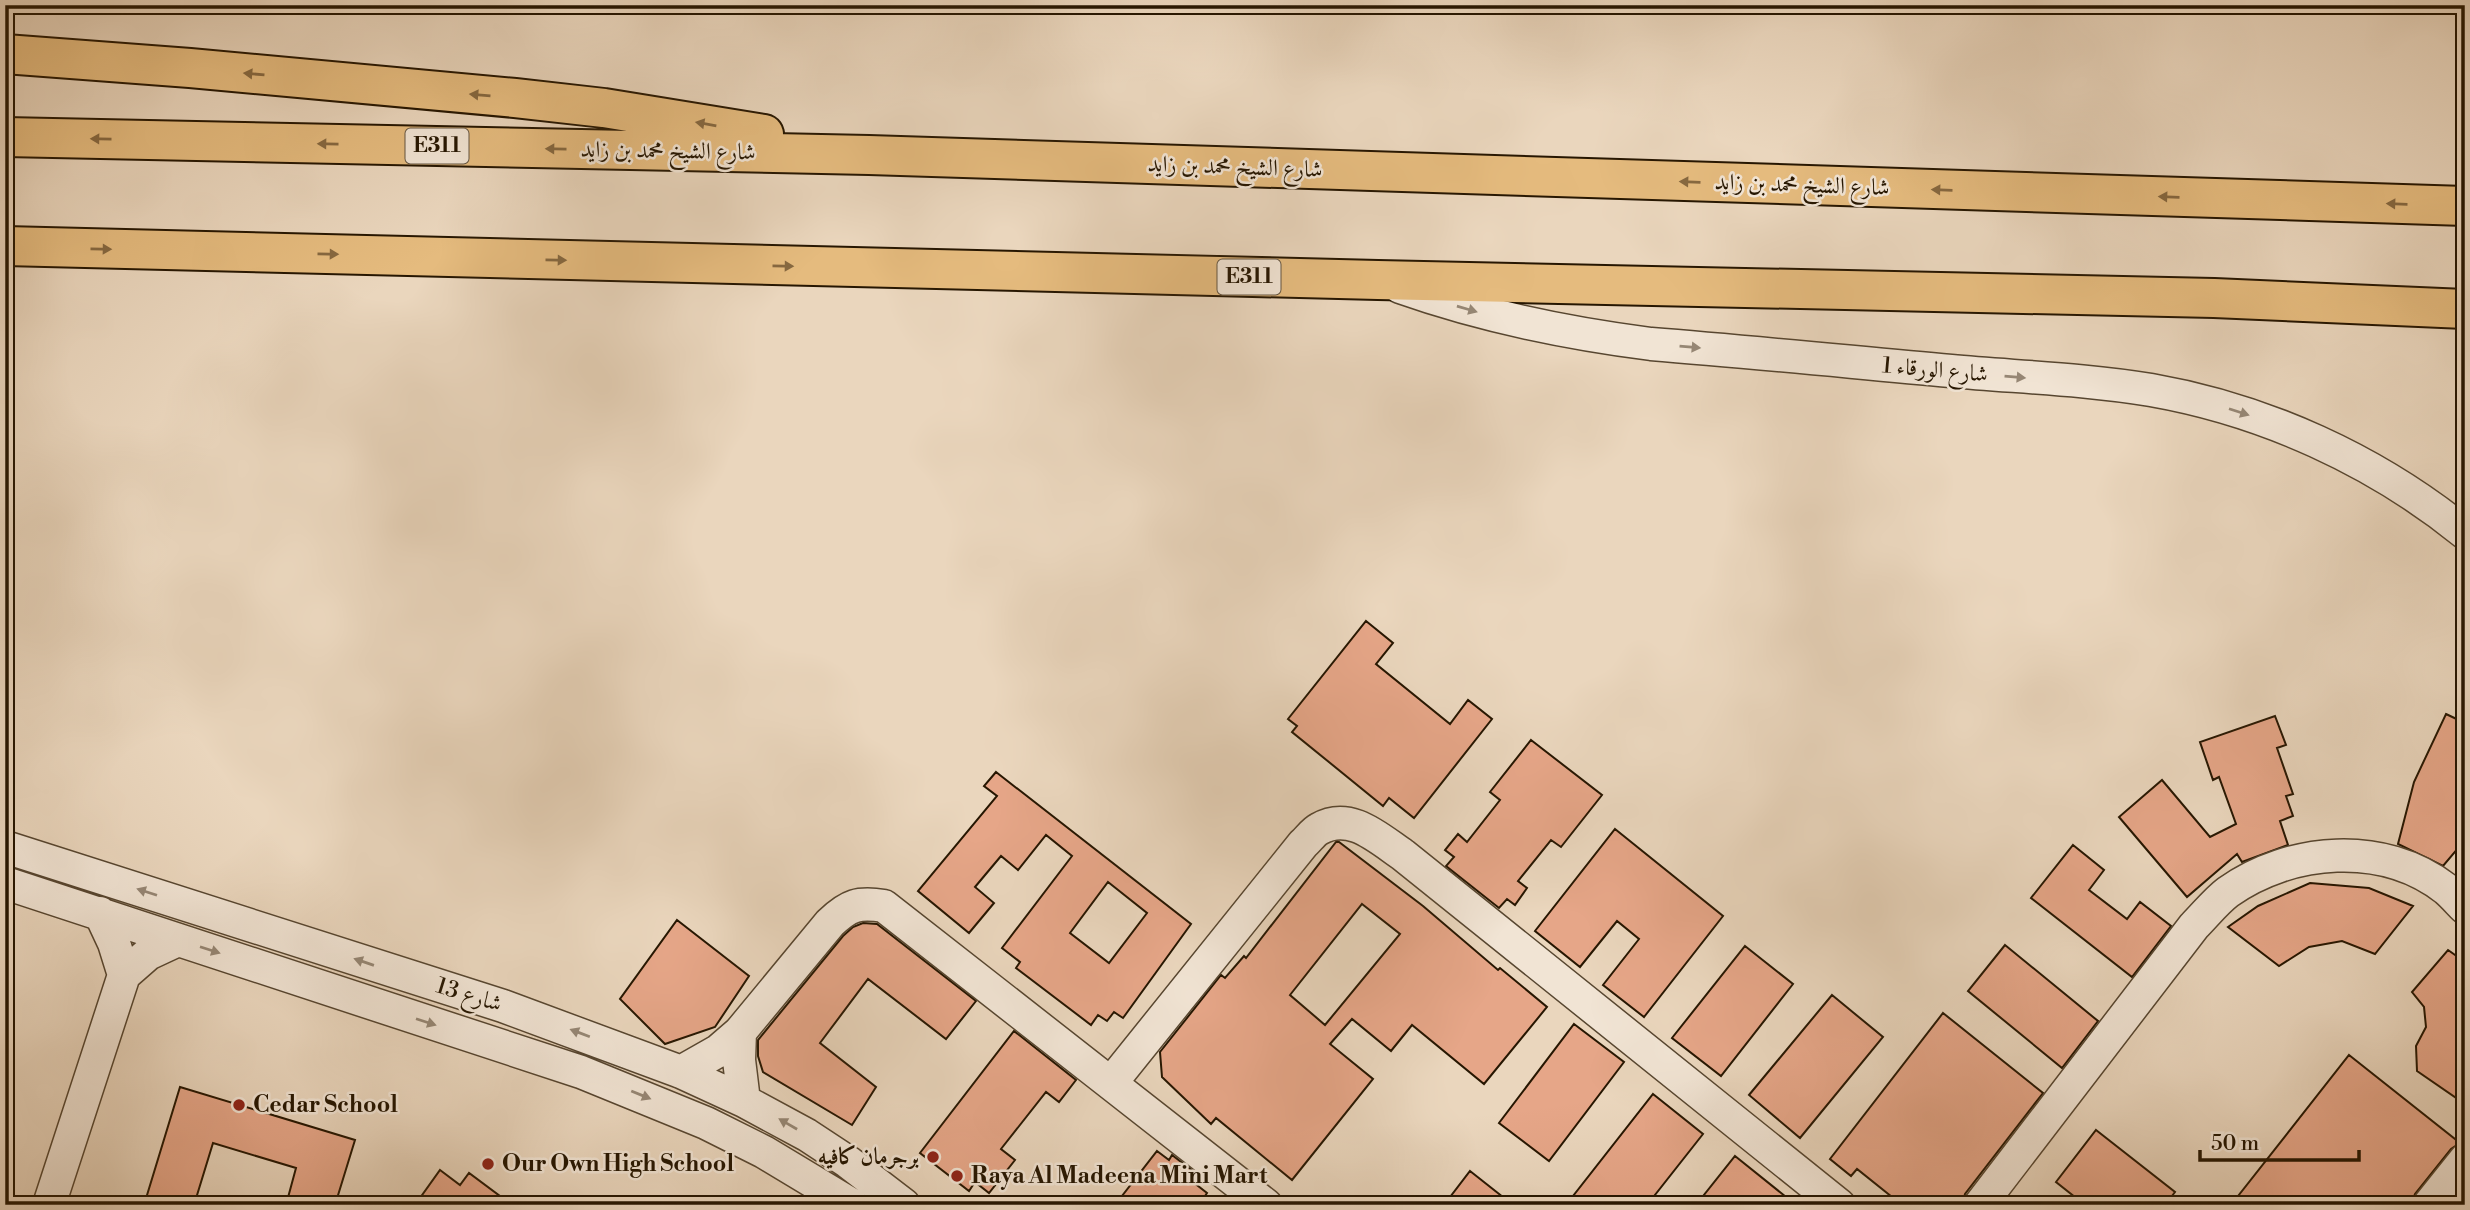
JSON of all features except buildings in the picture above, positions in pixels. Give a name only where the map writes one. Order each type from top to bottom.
[{"type":"highway","points":[[5,54],[190,68],[604,108],[869,155]]},
{"type":"highway","name":"شارع الشيخ محمد بن زايد","points":[[5,137],[869,155],[2465,206]]},
{"type":"highway","name":"E311","points":[[14,250],[2214,298],[2465,309]]},
{"type":"street","name":"شارع الورقاء 1","points":[[1378,280],[1485,314],[1595,337],[2110,385],[2191,399],[2271,422],[2347,456],[2418,498],[2465,533]]},
{"type":"street","points":[[1111,1083],[1303,844],[1318,829],[1339,822],[1360,826],[1403,855],[1839,1205]]},
{"type":"street","name":"شارع 13","points":[[5,847],[503,1006],[681,1072],[744,1101],[823,1145],[904,1205]]},
{"type":"street","points":[[1980,1205],[2194,926],[2227,893],[2268,869],[2314,856],[2361,856],[2407,867],[2445,889],[2465,908]]},
{"type":"street","name":"شارع 13","points":[[5,883],[581,1072],[706,1123],[764,1152],[852,1205]]},
{"type":"street","points":[[681,1072],[718,1051],[740,1032],[830,923],[845,909],[864,903],[884,906],[1266,1205]]},
{"type":"street","points":[[100,913],[114,943],[124,975]]},
{"type":"street","points":[[49,1205],[124,975],[148,954],[178,940]]},
{"type":"street","points":[[740,1032],[739,1073],[744,1101]]},
{"type":"street","points":[[2429,1205],[2465,1160]]},
{"type":"place","name":"Cedar School","points":[[239,1105]]},
{"type":"place","name":"برجرمان كافيه","points":[[933,1157]]},
{"type":"place","name":"Our Own High School","points":[[488,1164]]},
{"type":"place","name":"Raya Al Madeena Mini Mart","points":[[957,1176]]}]
